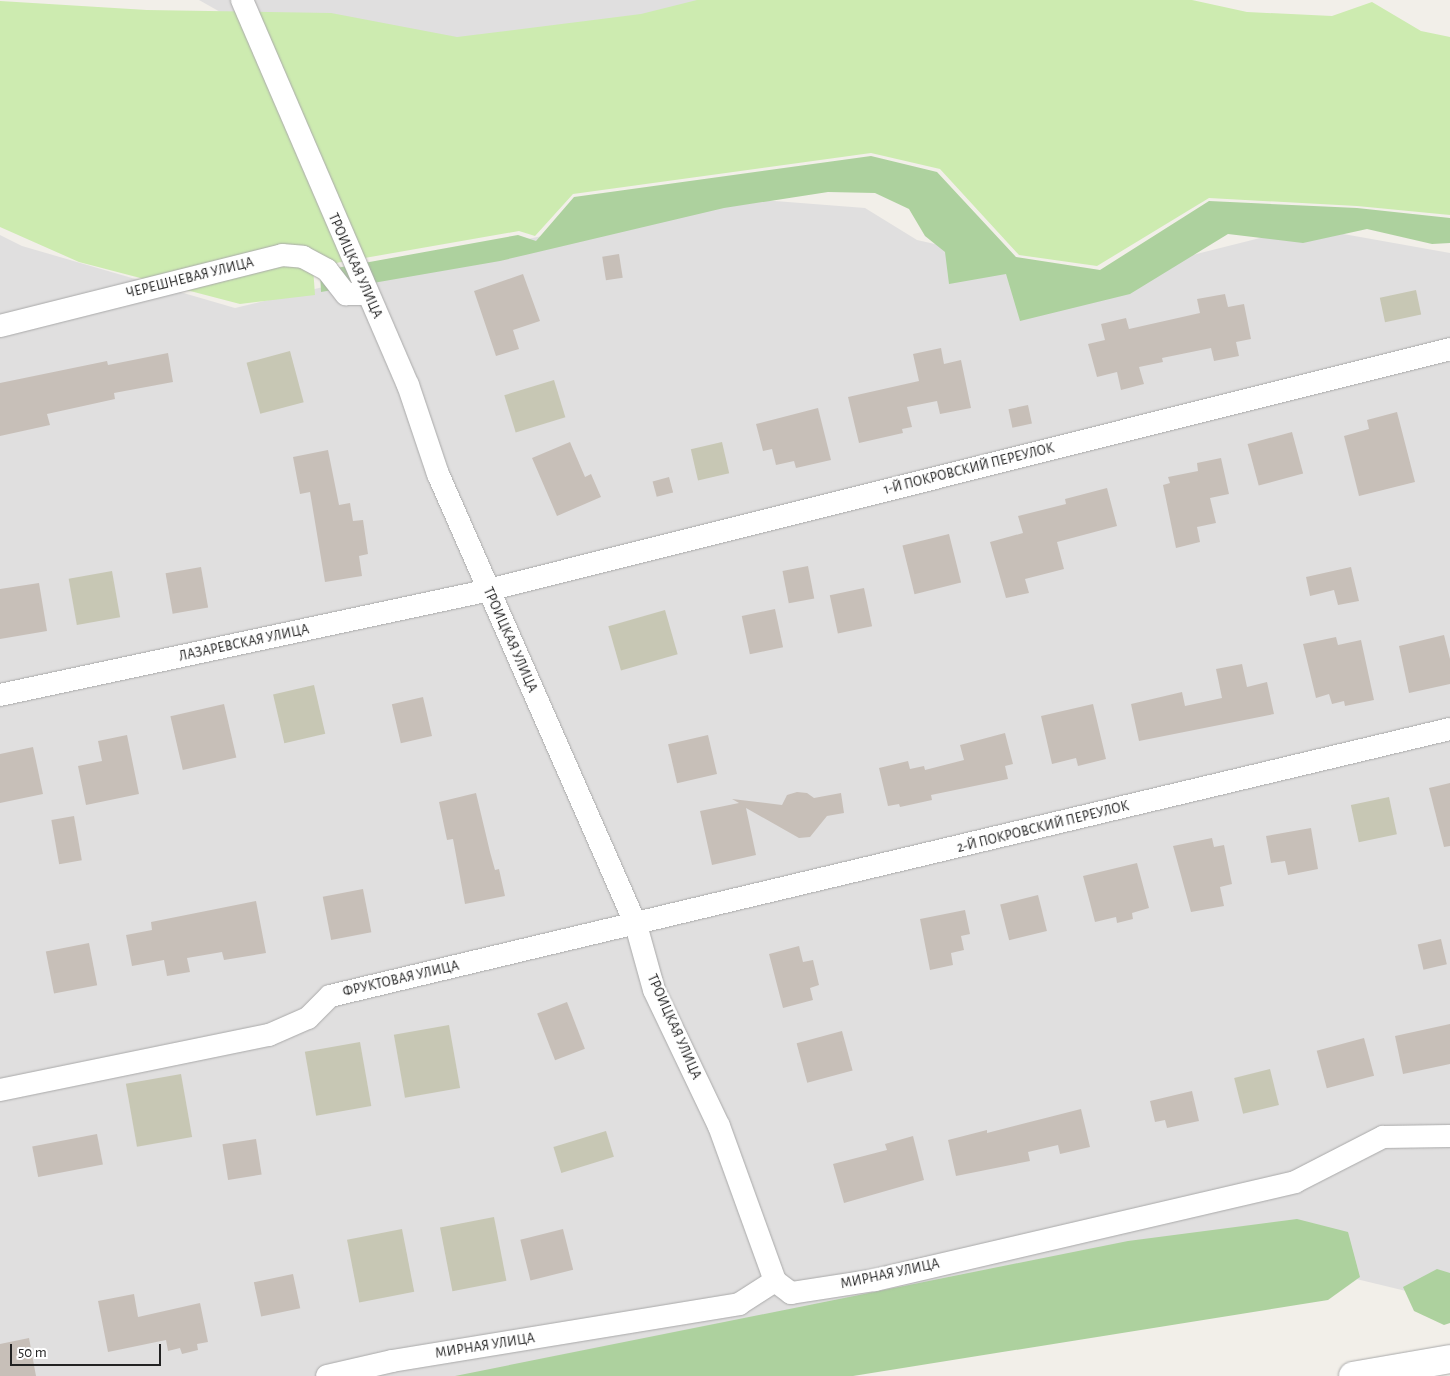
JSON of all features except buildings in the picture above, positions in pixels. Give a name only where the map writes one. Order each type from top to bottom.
[{"type":"street","name":"ТРОИЦКАЯ УЛИЦА","points":[[242,0],[408,386],[438,474],[636,926],[654,990],[719,1126],[775,1282]]},
{"type":"street","name":"ЧЕРЕШНЕВАЯ УЛИЦА","points":[[0,326],[282,255],[303,257],[327,270],[346,294],[367,294]]},
{"type":"street","name":"1-Й ПОКРОВСКИЙ ПЕРЕУЛОК","points":[[488,590],[1450,349]]},
{"type":"street","name":"ЛАЗАРЕВСКАЯ УЛИЦА","points":[[0,696],[488,590]]},
{"type":"street","name":"2-Й ПОКРОВСКИЙ ПЕРЕУЛОК","points":[[636,926],[1450,729]]},
{"type":"street","name":"ФРУКТОВАЯ УЛИЦА","points":[[0,1090],[269,1035],[308,1018],[330,996],[636,926]]},
{"type":"street","name":"МИРНАЯ УЛИЦА","points":[[327,1376],[392,1361],[739,1304],[775,1282],[791,1293],[874,1280],[1034,1240],[1295,1182],[1383,1137],[1450,1136]]},
{"type":"street","points":[[1353,1376],[1450,1359]]},
{"type":"shaded area","points":[[199,0],[880,0],[347,84]]},
{"type":"shaded area","points":[[725,197],[865,208],[917,240],[984,255],[1053,290],[1304,227],[1450,253],[1450,1295],[1435,1298],[1290,1263],[660,1376],[0,1376],[0,235],[22,246],[235,308],[495,246]]},
{"type":"shaded area","points":[[1416,290],[1421,314],[1385,322],[1380,298]]},
{"type":"shaded area","points":[[290,351],[304,402],[260,414],[247,363]]},
{"type":"shaded area","points":[[554,380],[565,417],[516,432],[504,395]]},
{"type":"shaded area","points":[[722,442],[729,473],[698,480],[691,449]]},
{"type":"shaded area","points":[[112,571],[120,617],[77,625],[69,579]]},
{"type":"shaded area","points":[[665,610],[678,654],[621,670],[608,626]]},
{"type":"shaded area","points":[[314,685],[325,734],[284,743],[273,694]]},
{"type":"shaded area","points":[[1389,797],[1397,834],[1359,842],[1351,805]]},
{"type":"shaded area","points":[[449,1025],[460,1088],[405,1098],[394,1035]]},
{"type":"shaded area","points":[[360,1042],[371,1106],[316,1116],[305,1052]]},
{"type":"shaded area","points":[[1270,1069],[1279,1105],[1243,1114],[1234,1078]]},
{"type":"shaded area","points":[[181,1074],[192,1137],[137,1147],[126,1084]]},
{"type":"shaded area","points":[[606,1131],[614,1157],[561,1173],[553,1147]]},
{"type":"shaded area","points":[[494,1217],[506,1281],[452,1291],[440,1227]]},
{"type":"shaded area","points":[[402,1229],[414,1292],[359,1303],[347,1240]]},
{"type":"green space","points":[[697,0],[1192,0],[1247,12],[1332,16],[1372,2],[1421,31],[1450,37],[1450,215],[1357,206],[1209,198],[1097,266],[1019,255],[940,169],[871,153],[573,194],[535,236],[519,231],[313,267],[315,295],[240,304],[79,262],[0,227],[0,1],[147,10],[331,13],[457,37],[641,14]]},
{"type":"green space","points":[[871,156],[937,172],[1016,257],[1100,270],[1209,201],[1357,208],[1450,218],[1450,243],[1432,244],[1367,229],[1303,243],[1228,234],[1130,294],[1020,321],[1006,274],[949,284],[945,252],[925,236],[909,209],[875,193],[828,192],[724,208],[500,261],[321,292],[320,271],[518,235],[536,241],[574,197]]},
{"type":"green space","points":[[1297,1219],[1348,1232],[1360,1277],[1328,1300],[853,1376],[455,1376],[1128,1241]]},
{"type":"green space","points":[[1437,1269],[1450,1273],[1450,1323],[1444,1325],[1414,1311],[1403,1287]]}]
